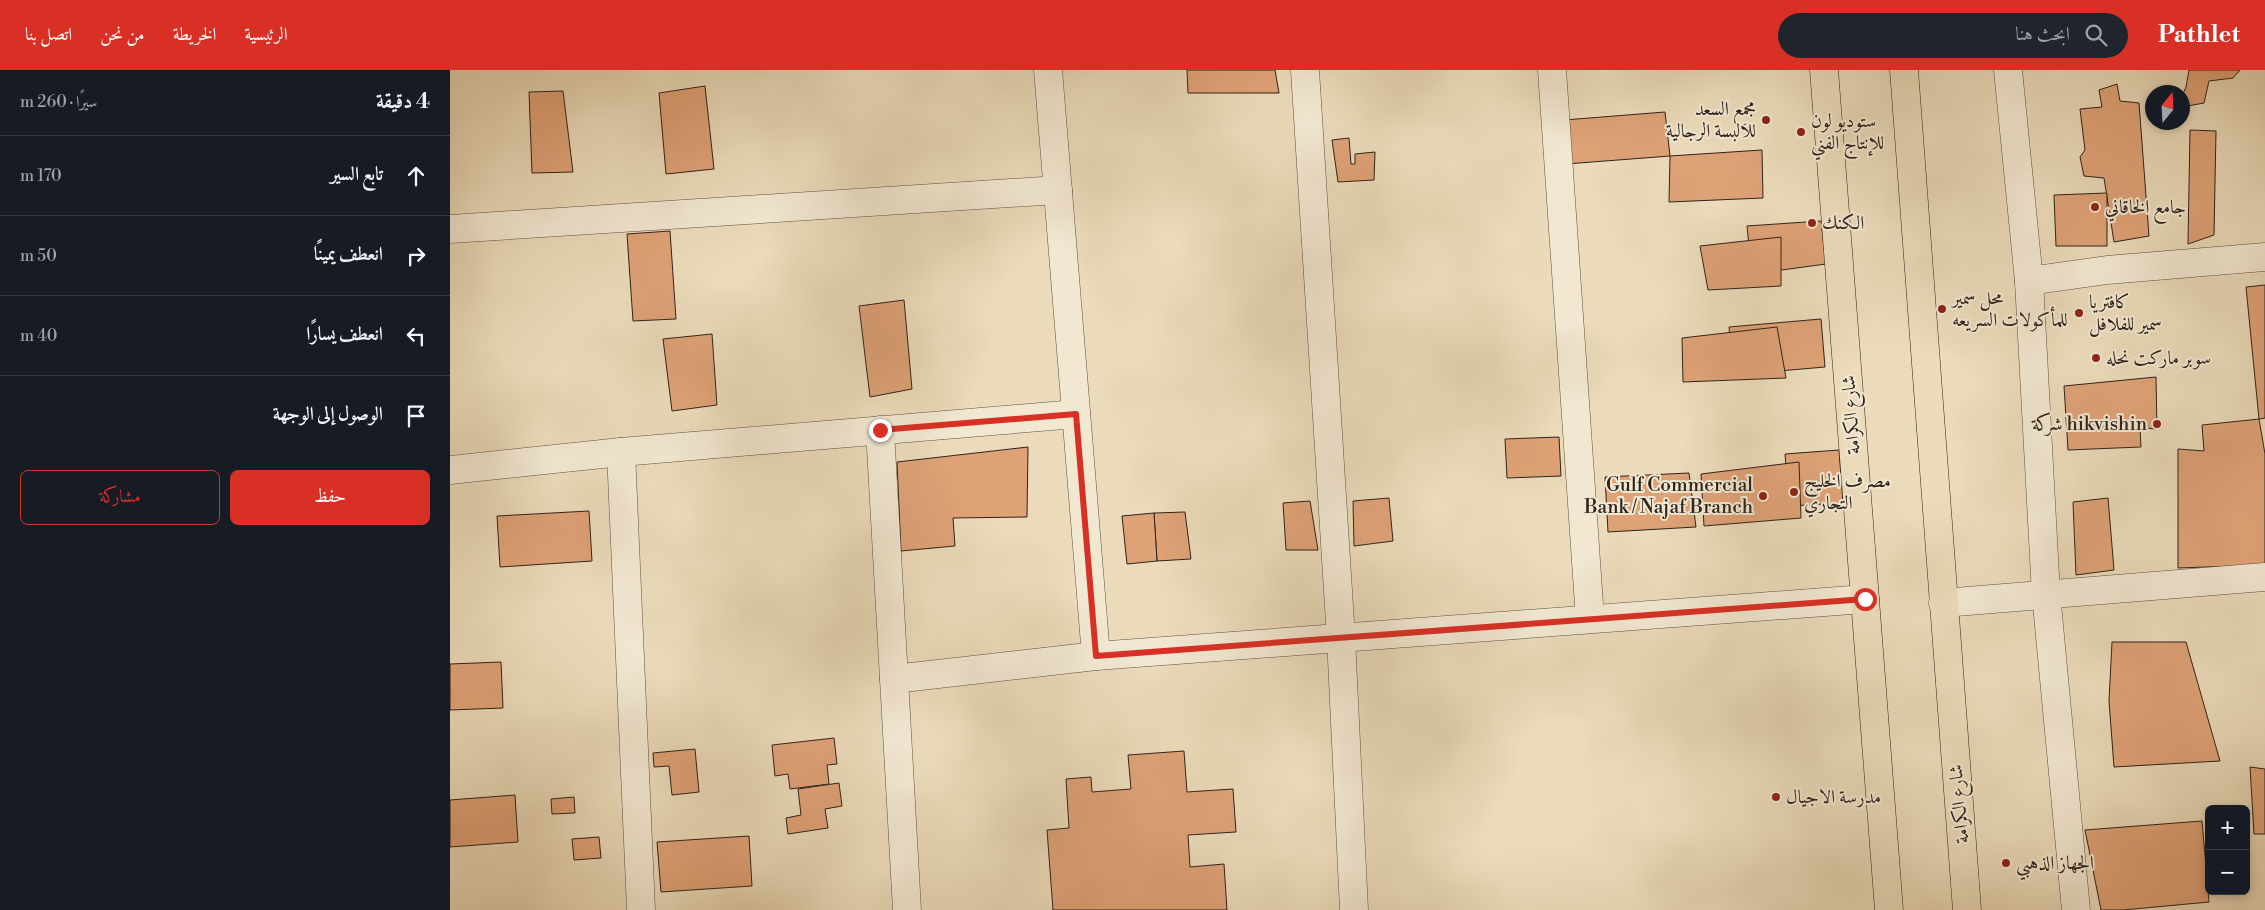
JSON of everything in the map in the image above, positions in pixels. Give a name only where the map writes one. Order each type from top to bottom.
[{"type":"main road","name":"شارع الكرامة","points":[[1824,70],[1890,910]]},
{"type":"main road","name":"شارع الكرامة","points":[[1904,70],[1967,910]]},
{"type":"street","points":[[1048,70],[1096,656]]},
{"type":"street","points":[[1305,70],[1341,638],[1354,910]]},
{"type":"street","points":[[1552,70],[1590,619]]},
{"type":"street","points":[[2008,70],[2029,281],[2046,594],[2076,910]]},
{"type":"street","points":[[450,228],[1058,190]]},
{"type":"street","points":[[2029,281],[2107,270],[2265,257]]},
{"type":"street","points":[[450,470],[621,452],[1076,414]]},
{"type":"street","points":[[880,430],[907,910]]},
{"type":"street","points":[[621,452],[641,910]]},
{"type":"street","points":[[1943,603],[2265,577]]},
{"type":"street","points":[[894,679],[1096,656],[1865,599]]},
{"type":"building","points":[[1187,70],[1275,70],[1279,93],[1188,93]]},
{"type":"building","points":[[2189,70],[2240,70],[2233,78],[2209,81],[2204,103],[2190,106],[2190,85],[2186,85]]},
{"type":"building","points":[[2117,84],[2120,101],[2139,103],[2149,236],[2114,242],[2104,178],[2084,176],[2080,157],[2085,150],[2080,109],[2102,107],[2099,90]]},
{"type":"building","points":[[705,86],[714,169],[666,174],[659,93]]},
{"type":"building","points":[[563,91],[573,172],[532,173],[529,92]]},
{"type":"building","points":[[1665,112],[1670,156],[1566,164],[1564,120]]},
{"type":"building","points":[[2190,130],[2216,131],[2214,235],[2188,244]]},
{"type":"building","points":[[1349,138],[1351,164],[1355,164],[1355,154],[1375,152],[1374,180],[1338,182],[1332,140]]},
{"type":"building","points":[[1762,150],[1763,198],[1669,202],[1670,156]]},
{"type":"building","points":[[2107,193],[2107,246],[2056,246],[2054,195]]},
{"type":"building","points":[[1821,221],[1826,264],[1752,274],[1747,226]]},
{"type":"building","points":[[670,231],[676,319],[633,321],[627,234]]},
{"type":"building","points":[[1781,237],[1781,286],[1708,290],[1700,246]]},
{"type":"building","points":[[2265,285],[2265,418],[2259,419],[2246,287]]},
{"type":"building","points":[[904,300],[912,389],[870,397],[859,306]]},
{"type":"building","points":[[1821,319],[1825,367],[1733,375],[1729,327]]},
{"type":"building","points":[[1777,327],[1786,378],[1683,382],[1682,338]]},
{"type":"building","points":[[712,334],[717,405],[672,411],[663,339]]},
{"type":"building","points":[[2156,377],[2157,429],[2140,428],[2141,447],[2068,450],[2064,386]]},
{"type":"building","points":[[2259,419],[2265,454],[2265,565],[2178,568],[2178,449],[2204,451],[2202,425]]},
{"type":"building","points":[[1559,437],[1561,476],[1507,478],[1505,439]]},
{"type":"building","points":[[1028,447],[1027,517],[953,518],[955,546],[901,551],[897,462]]},
{"type":"building","points":[[1839,450],[1843,503],[1789,506],[1785,454]]},
{"type":"building","points":[[1799,462],[1801,518],[1704,526],[1701,474]]},
{"type":"building","points":[[1689,473],[1696,527],[1608,532],[1605,477]]},
{"type":"building","points":[[1389,498],[1393,541],[1354,546],[1353,501]]},
{"type":"building","points":[[2108,498],[2114,570],[2076,575],[2073,502]]},
{"type":"building","points":[[1310,501],[1318,550],[1286,550],[1283,503]]},
{"type":"building","points":[[589,511],[592,561],[500,567],[497,516]]},
{"type":"building","points":[[1185,512],[1191,559],[1157,561],[1154,513]]},
{"type":"building","points":[[1154,513],[1157,561],[1127,564],[1122,516]]},
{"type":"building","points":[[2112,642],[2186,642],[2220,761],[2114,767],[2109,701]]},
{"type":"building","points":[[501,662],[503,708],[450,710],[450,664]]},
{"type":"building","points":[[834,738],[837,764],[827,765],[829,784],[790,789],[788,774],[775,776],[772,745]]},
{"type":"building","points":[[695,749],[699,792],[672,795],[669,766],[654,767],[653,753]]},
{"type":"building","points":[[1184,751],[1187,792],[1233,789],[1236,832],[1188,835],[1190,867],[1224,864],[1227,910],[1053,910],[1047,830],[1069,828],[1066,779],[1091,777],[1092,792],[1131,789],[1128,755]]},
{"type":"building","points":[[2250,767],[2265,769],[2265,834],[2254,834]]},
{"type":"building","points":[[839,783],[842,806],[825,809],[828,828],[788,834],[786,818],[801,815],[798,789]]},
{"type":"building","points":[[515,795],[518,842],[450,847],[450,800]]},
{"type":"building","points":[[574,797],[575,813],[552,814],[551,799]]},
{"type":"building","points":[[2202,821],[2205,856],[2205,895],[2208,895],[2209,902],[2123,910],[2101,910],[2085,830]]},
{"type":"building","points":[[749,836],[752,886],[661,892],[657,842]]},
{"type":"building","points":[[599,837],[601,858],[574,860],[572,839]]},
{"type":"place","name":"مجمع السعد للالبسة الرجالية","points":[[1766,120]]},
{"type":"place","name":"ستوديو لون للإنتاج الفني","points":[[1801,132]]},
{"type":"place","name":"جامع الخاقاني","points":[[2095,207]]},
{"type":"place","name":"الكنك","points":[[1812,223]]},
{"type":"place","name":"محل سمير للمأكولات السريعه","points":[[1942,309]]},
{"type":"place","name":"كافتريا سمير للفلافل","points":[[2079,313]]},
{"type":"place","name":"سوبر ماركت نحله","points":[[2096,358]]},
{"type":"place","name":"شركة hikvishin","points":[[2157,424]]},
{"type":"place","name":"مصرف الخليج التجاري","points":[[1794,492]]},
{"type":"place","name":"Gulf Commercial Bank / Najaf Branch","points":[[1763,496]]},
{"type":"place","name":"مدرسة الاجيال","points":[[1776,797]]},
{"type":"place","name":"الجهاز الذهبي","points":[[2006,863]]},
{"type":"route","points":[[880,430],[1076,414],[1096,656],[1865,599]]}]
